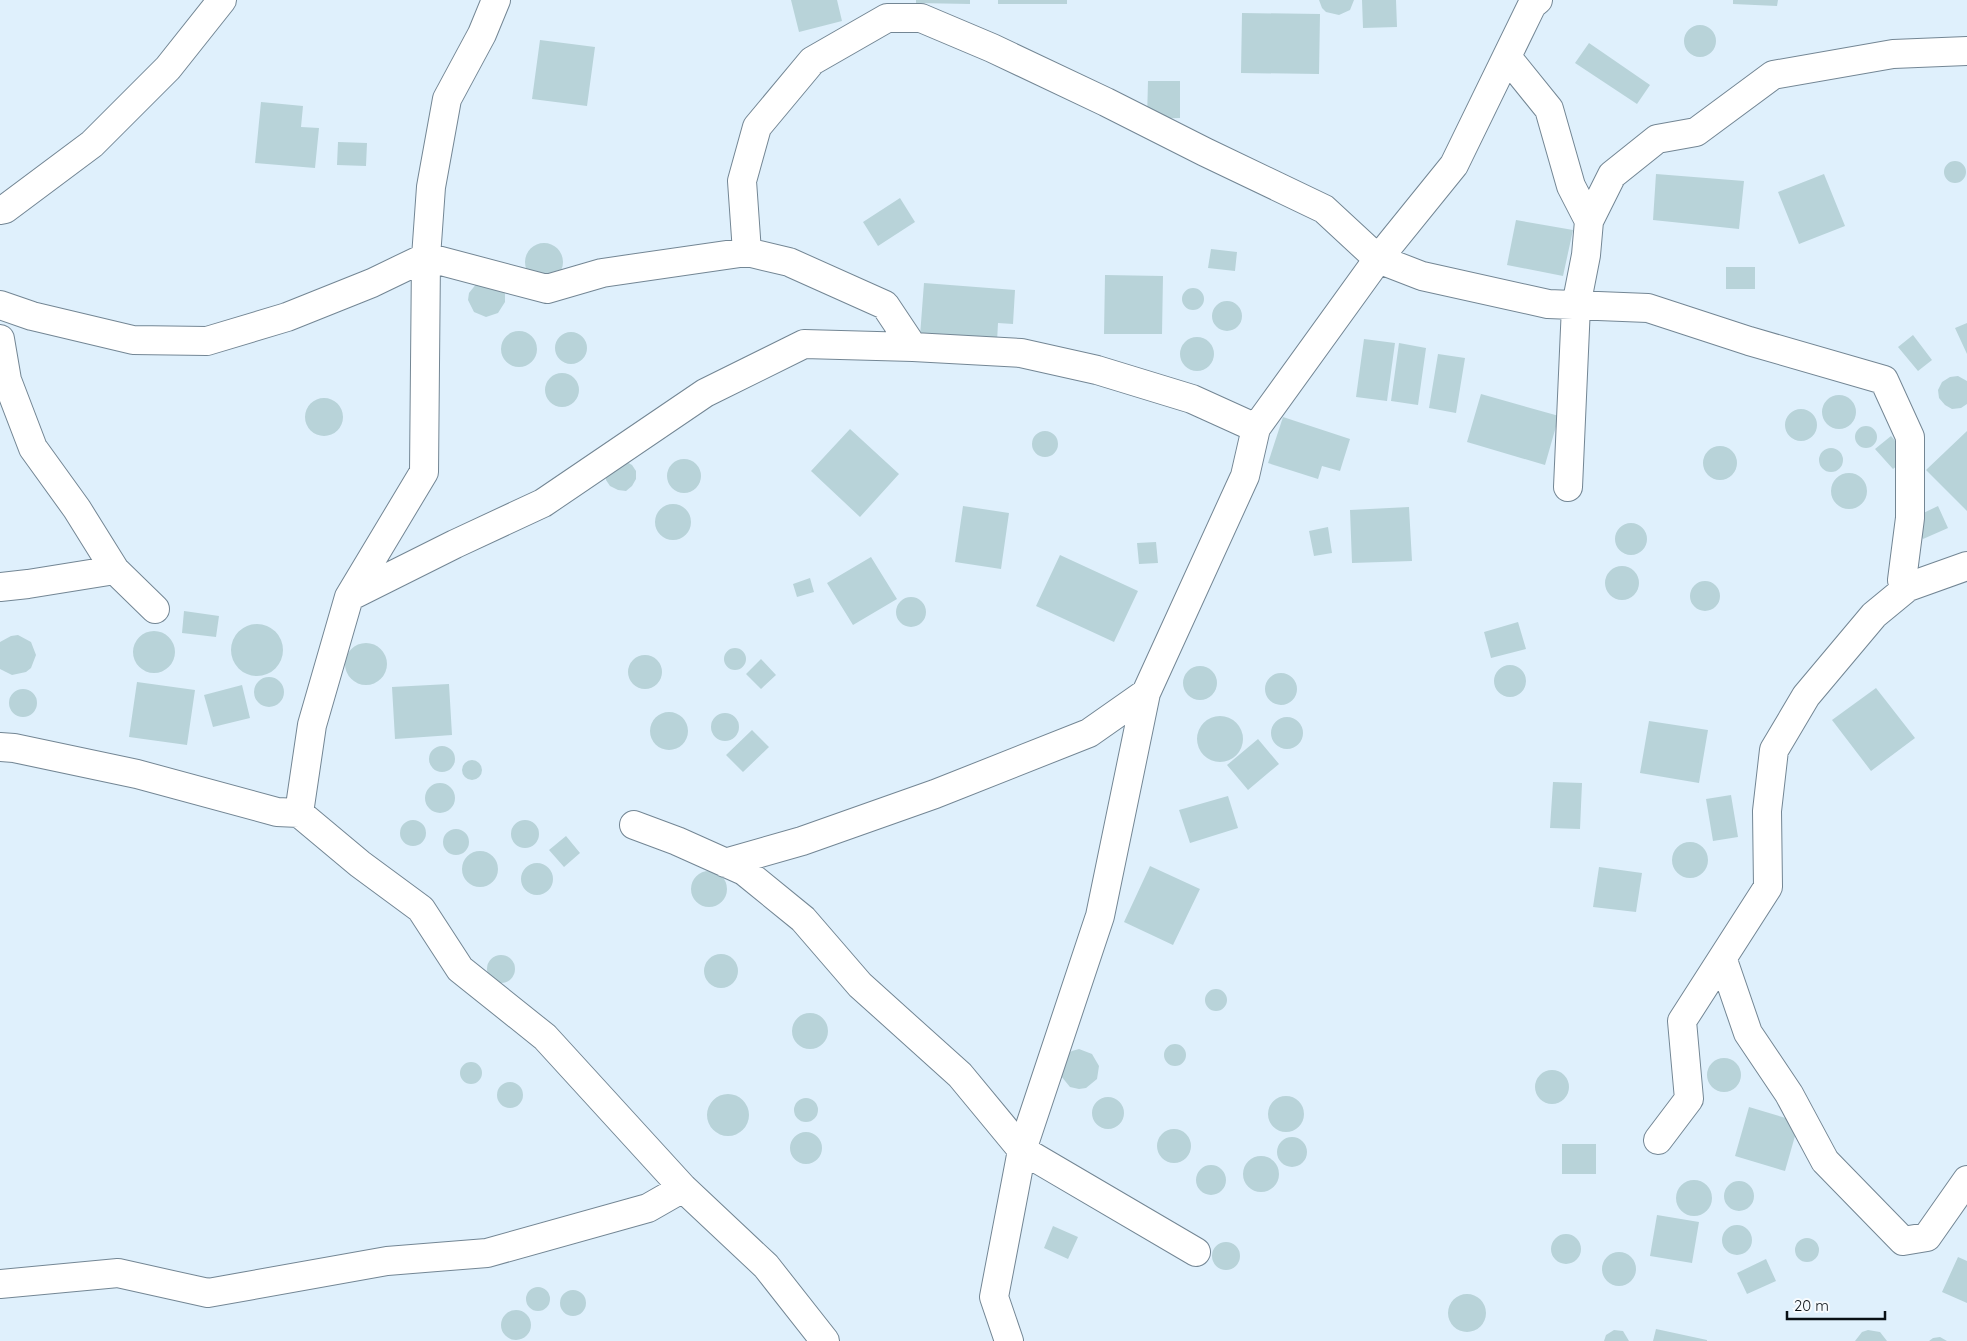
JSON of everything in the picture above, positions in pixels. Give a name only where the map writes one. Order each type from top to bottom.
[{"type":"street","points":[[0,210],[5,209],[92,144],[168,68],[222,0]]},
{"type":"street","points":[[299,813],[312,725],[349,598],[424,472],[426,257],[431,187],[448,99],[482,34],[496,0]]},
{"type":"street","points":[[1009,1341],[994,1297],[1022,1150],[1100,916],[1146,692],[1245,476],[1256,428],[1378,258],[1454,165],[1532,5],[1538,0]]},
{"type":"street","points":[[747,252],[742,181],[757,127],[812,60],[887,18],[921,18],[992,48],[1106,102],[1324,209],[1378,258],[1422,276],[1548,304],[1648,308],[1749,341],[1884,380],[1910,437],[1910,518],[1902,580],[1908,587]]},
{"type":"street","points":[[1568,486],[1576,306],[1586,255],[1589,221],[1612,175],[1657,139],[1696,132],[1773,75],[1893,54],[1967,51]]},
{"type":"street","points":[[1507,56],[1549,109],[1571,186],[1589,221]]},
{"type":"street","points":[[0,305],[32,316],[133,340],[207,341],[287,317],[372,283],[426,257],[546,289],[602,273],[747,252],[790,262],[885,305],[913,347]]},
{"type":"street","points":[[0,339],[7,380],[33,448],[78,509],[115,570],[155,609]]},
{"type":"street","points":[[349,598],[543,502],[706,393],[804,344],[913,347],[1021,353],[1097,370],[1192,399],[1256,428]]},
{"type":"street","points":[[1658,1140],[1689,1099],[1682,1021],[1723,960],[1768,887],[1767,811],[1774,750],[1806,696],[1874,615],[1908,587],[1967,566]]},
{"type":"street","points":[[0,587],[115,570]]},
{"type":"street","points":[[725,863],[802,841],[926,797],[1090,733],[1146,692]]},
{"type":"street","points":[[0,747],[14,748],[137,774],[277,812],[299,813],[360,864],[421,909],[460,969],[545,1037],[683,1188],[766,1266],[826,1341]]},
{"type":"street","points":[[634,825],[678,841],[744,871],[803,919],[860,985],[960,1075],[1022,1150],[1196,1252]]},
{"type":"street","points":[[1723,960],[1748,1032],[1789,1094],[1825,1161],[1903,1241],[1927,1237],[1967,1180]]},
{"type":"street","points":[[0,1284],[118,1273],[208,1293],[387,1261],[487,1253],[648,1208],[683,1188]]},
{"type":"building","points":[[791,0],[837,0],[842,21],[799,32]]},
{"type":"building","points":[[916,0],[970,0],[970,4],[916,3]]},
{"type":"building","points":[[998,0],[1067,0],[1067,4],[998,4]]},
{"type":"building","points":[[1319,0],[1354,0],[1350,10],[1339,15],[1326,12]]},
{"type":"building","points":[[1362,0],[1396,0],[1397,27],[1363,28]]},
{"type":"building","points":[[1733,0],[1778,0],[1777,6],[1733,4]]},
{"type":"building","points":[[1242,13],[1320,14],[1319,74],[1241,73]]},
{"type":"building","points":[[1700,25],[1706,26],[1711,30],[1715,35],[1715,47],[1711,52],[1706,56],[1700,57],[1694,56],[1689,52],[1685,47],[1684,41],[1685,35],[1689,30],[1694,26]]},
{"type":"building","points":[[540,40],[595,47],[587,106],[532,99]]},
{"type":"building","points":[[1589,43],[1650,85],[1637,104],[1575,63]]},
{"type":"building","points":[[1148,81],[1180,81],[1180,118],[1147,119]]},
{"type":"building","points":[[261,102],[303,106],[301,127],[319,128],[315,168],[255,163]]},
{"type":"building","points":[[338,142],[367,143],[366,166],[337,165]]},
{"type":"building","points":[[1955,161],[1963,164],[1966,172],[1963,180],[1955,183],[1947,180],[1944,172],[1947,164]]},
{"type":"building","points":[[1656,174],[1744,181],[1739,229],[1653,220]]},
{"type":"building","points":[[1824,174],[1845,226],[1799,244],[1778,192]]},
{"type":"building","points":[[900,198],[915,222],[878,246],[863,222]]},
{"type":"building","points":[[1516,220],[1573,230],[1563,276],[1507,265]]},
{"type":"building","points":[[544,243],[558,248],[563,262],[558,276],[544,281],[530,276],[525,262],[530,248]]},
{"type":"building","points":[[1211,249],[1237,252],[1235,271],[1208,268]]},
{"type":"building","points":[[1726,267],[1755,267],[1755,289],[1726,289]]},
{"type":"building","points":[[1105,275],[1163,276],[1162,334],[1104,334]]},
{"type":"building","points":[[477,283],[503,288],[505,302],[498,313],[486,317],[474,312],[468,300],[469,293]]},
{"type":"building","points":[[924,283],[1015,290],[1013,324],[998,323],[997,342],[920,336]]},
{"type":"building","points":[[1193,288],[1201,291],[1204,299],[1201,307],[1193,310],[1185,307],[1182,299],[1185,291]]},
{"type":"building","points":[[1227,301],[1238,305],[1242,316],[1238,327],[1227,331],[1216,327],[1212,316],[1216,305]]},
{"type":"building","points":[[1967,323],[1967,354],[1955,328]]},
{"type":"building","points":[[519,331],[526,332],[532,336],[536,342],[536,356],[532,362],[526,366],[519,367],[512,366],[506,362],[502,356],[501,349],[502,342],[506,336],[512,332]]},
{"type":"building","points":[[571,332],[583,336],[587,348],[583,360],[571,364],[559,360],[555,348],[559,336]]},
{"type":"building","points":[[1913,335],[1932,360],[1918,371],[1898,347]]},
{"type":"building","points":[[1197,337],[1209,342],[1214,354],[1209,366],[1197,371],[1185,366],[1180,354],[1185,342]]},
{"type":"building","points":[[1364,339],[1395,343],[1387,401],[1356,397]]},
{"type":"building","points":[[1399,343],[1426,348],[1418,405],[1391,401]]},
{"type":"building","points":[[1438,354],[1465,358],[1456,413],[1429,408]]},
{"type":"building","points":[[562,373],[569,374],[574,378],[578,383],[578,397],[574,402],[569,406],[562,407],[555,406],[550,402],[546,397],[545,390],[546,383],[550,378],[555,374]]},
{"type":"building","points":[[1958,376],[1967,381],[1967,404],[1961,408],[1952,409],[1939,398],[1938,390],[1942,382],[1950,377]]},
{"type":"building","points":[[1481,394],[1559,416],[1545,465],[1467,442]]},
{"type":"building","points":[[1839,395],[1846,396],[1851,400],[1855,405],[1855,419],[1851,424],[1846,428],[1839,429],[1832,428],[1827,424],[1823,419],[1822,412],[1823,405],[1827,400],[1832,396]]},
{"type":"building","points":[[324,398],[331,399],[337,404],[342,410],[342,424],[337,430],[331,435],[324,436],[317,435],[311,430],[306,424],[305,417],[306,410],[311,404],[317,399]]},
{"type":"building","points":[[1801,409],[1807,410],[1812,414],[1816,419],[1816,431],[1812,436],[1807,440],[1801,441],[1795,440],[1790,436],[1786,431],[1785,425],[1786,419],[1790,414],[1795,410]]},
{"type":"building","points":[[1283,417],[1350,439],[1340,471],[1322,466],[1318,479],[1268,463]]},
{"type":"building","points":[[1866,426],[1874,429],[1877,437],[1874,445],[1866,448],[1858,445],[1855,437],[1858,429]]},
{"type":"building","points":[[850,429],[899,474],[860,517],[811,471]]},
{"type":"building","points":[[1045,431],[1054,435],[1058,444],[1054,453],[1045,457],[1036,453],[1032,444],[1036,435]]},
{"type":"building","points":[[1967,431],[1967,511],[1926,470]]},
{"type":"building","points":[[1891,436],[1909,456],[1893,469],[1875,449]]},
{"type":"building","points":[[1720,446],[1732,451],[1737,463],[1732,475],[1720,480],[1708,475],[1703,463],[1708,451]]},
{"type":"building","points":[[1831,448],[1839,452],[1843,460],[1839,468],[1831,472],[1823,468],[1819,460],[1823,452]]},
{"type":"building","points":[[684,459],[696,464],[701,476],[696,488],[684,493],[672,488],[667,476],[672,464]]},
{"type":"building","points":[[625,461],[632,465],[636,471],[636,479],[626,491],[610,486],[606,480],[606,472]]},
{"type":"building","points":[[1849,473],[1856,474],[1862,478],[1866,484],[1866,498],[1862,504],[1856,508],[1849,509],[1842,508],[1836,504],[1832,498],[1831,491],[1832,484],[1836,478],[1842,474]]},
{"type":"building","points":[[673,504],[685,510],[691,522],[685,534],[673,540],[661,534],[655,522],[661,510]]},
{"type":"building","points":[[963,506],[1009,513],[1001,569],[955,562]]},
{"type":"building","points":[[1938,506],[1948,528],[1923,539],[1913,518]]},
{"type":"building","points":[[1409,507],[1412,561],[1352,563],[1350,510]]},
{"type":"building","points":[[1631,523],[1637,524],[1642,528],[1646,533],[1646,545],[1642,550],[1637,554],[1631,555],[1625,554],[1620,550],[1616,545],[1615,539],[1616,533],[1620,528],[1625,524]]},
{"type":"building","points":[[1328,527],[1332,553],[1314,556],[1309,531]]},
{"type":"building","points":[[1156,542],[1158,563],[1139,564],[1137,543]]},
{"type":"building","points":[[1060,555],[1138,591],[1114,642],[1036,606]]},
{"type":"building","points":[[871,557],[897,599],[853,625],[827,583]]},
{"type":"building","points":[[1622,566],[1634,571],[1639,583],[1634,595],[1622,600],[1610,595],[1605,583],[1610,571]]},
{"type":"building","points":[[810,578],[814,592],[797,597],[793,584]]},
{"type":"building","points":[[1705,581],[1716,585],[1720,596],[1716,607],[1705,611],[1694,607],[1690,596],[1694,585]]},
{"type":"building","points":[[911,597],[922,601],[926,612],[922,623],[911,627],[900,623],[896,612],[900,601]]},
{"type":"building","points":[[184,611],[219,616],[216,637],[182,633]]},
{"type":"building","points":[[1518,622],[1526,649],[1491,658],[1484,632]]},
{"type":"building","points":[[257,624],[267,626],[275,632],[281,640],[283,650],[281,660],[275,668],[267,674],[257,676],[247,674],[239,668],[233,660],[231,650],[233,640],[239,632],[247,626]]},
{"type":"building","points":[[158,631],[166,634],[172,640],[175,652],[172,664],[166,670],[150,673],[142,670],[136,664],[133,648],[136,640],[142,634]]},
{"type":"building","points":[[18,635],[31,642],[36,655],[31,668],[26,672],[12,675],[0,669],[0,642],[11,636]]},
{"type":"building","points":[[366,643],[381,649],[387,664],[381,679],[366,685],[351,679],[345,664],[351,649]]},
{"type":"building","points":[[731,648],[739,648],[746,655],[746,663],[739,670],[731,670],[724,663],[724,655]]},
{"type":"building","points":[[645,655],[652,656],[657,660],[661,665],[661,679],[657,684],[652,688],[645,689],[638,688],[633,684],[629,679],[628,672],[629,665],[633,660],[638,656]]},
{"type":"building","points":[[761,659],[776,675],[761,689],[746,674]]},
{"type":"building","points":[[1510,665],[1522,669],[1526,681],[1522,693],[1510,697],[1498,693],[1494,681],[1498,669]]},
{"type":"building","points":[[1200,666],[1207,667],[1212,671],[1216,676],[1216,690],[1212,695],[1207,699],[1200,700],[1193,699],[1188,695],[1184,690],[1183,683],[1184,676],[1188,671],[1193,667]]},
{"type":"building","points":[[1281,673],[1287,674],[1292,678],[1296,683],[1296,695],[1292,700],[1287,704],[1281,705],[1275,704],[1270,700],[1266,695],[1265,689],[1266,683],[1270,678],[1275,674]]},
{"type":"building","points":[[269,677],[279,682],[284,692],[279,702],[269,707],[259,702],[254,692],[259,682]]},
{"type":"building","points":[[137,682],[195,690],[187,745],[129,737]]},
{"type":"building","points":[[449,684],[452,735],[395,739],[392,687]]},
{"type":"building","points":[[242,685],[250,718],[213,727],[204,695]]},
{"type":"building","points":[[1876,688],[1915,738],[1871,771],[1832,720]]},
{"type":"building","points":[[23,689],[33,693],[37,703],[33,713],[23,717],[13,713],[9,703],[13,693]]},
{"type":"building","points":[[669,712],[683,717],[688,731],[683,745],[669,750],[655,745],[650,731],[655,717]]},
{"type":"building","points":[[725,713],[735,717],[739,727],[735,737],[725,741],[715,737],[711,727],[715,717]]},
{"type":"building","points":[[1215,716],[1225,716],[1237,722],[1242,730],[1242,748],[1237,756],[1229,761],[1215,762],[1207,759],[1200,752],[1197,744],[1197,734],[1200,726],[1207,719]]},
{"type":"building","points":[[1287,717],[1293,718],[1298,722],[1302,727],[1302,739],[1298,744],[1293,748],[1287,749],[1281,748],[1276,744],[1272,739],[1271,733],[1272,727],[1276,722],[1281,718]]},
{"type":"building","points":[[1649,721],[1708,730],[1699,783],[1640,773]]},
{"type":"building","points":[[752,730],[769,747],[743,772],[726,755]]},
{"type":"building","points":[[1258,739],[1279,764],[1248,790],[1227,765]]},
{"type":"building","points":[[442,746],[451,750],[455,759],[451,768],[442,772],[433,768],[429,759],[433,750]]},
{"type":"building","points":[[472,760],[479,763],[482,770],[479,777],[472,780],[465,777],[462,770],[465,763]]},
{"type":"building","points":[[1553,782],[1582,783],[1580,829],[1550,828]]},
{"type":"building","points":[[440,783],[451,787],[455,798],[451,809],[440,813],[429,809],[425,798],[429,787]]},
{"type":"building","points":[[1731,795],[1738,837],[1713,841],[1706,799]]},
{"type":"building","points":[[1228,796],[1238,828],[1190,843],[1179,810]]},
{"type":"building","points":[[413,820],[422,824],[426,833],[422,842],[413,846],[404,842],[400,833],[404,824]]},
{"type":"building","points":[[525,820],[535,824],[539,834],[535,844],[525,848],[515,844],[511,834],[515,824]]},
{"type":"building","points":[[456,829],[465,833],[469,842],[465,851],[456,855],[447,851],[443,842],[447,833]]},
{"type":"building","points":[[566,836],[580,853],[564,867],[549,850]]},
{"type":"building","points":[[1690,842],[1697,843],[1703,847],[1707,853],[1707,867],[1703,873],[1697,877],[1690,878],[1683,877],[1677,873],[1673,867],[1672,860],[1673,853],[1677,847],[1683,843]]},
{"type":"building","points":[[480,851],[487,852],[493,856],[497,862],[497,876],[493,882],[487,886],[480,887],[473,886],[467,882],[463,876],[462,869],[463,862],[467,856],[473,852]]},
{"type":"building","points":[[537,863],[549,867],[553,879],[549,891],[537,895],[525,891],[521,879],[525,867]]},
{"type":"building","points":[[1150,866],[1200,889],[1173,945],[1124,922]]},
{"type":"building","points":[[1599,867],[1642,873],[1636,912],[1593,907]]},
{"type":"building","points":[[709,871],[721,877],[727,889],[721,901],[709,907],[697,901],[691,889],[697,877]]},
{"type":"building","points":[[721,954],[728,955],[733,959],[737,964],[737,978],[733,983],[728,987],[721,988],[714,987],[709,983],[705,978],[704,971],[705,964],[709,959],[714,955]]},
{"type":"building","points":[[501,955],[511,959],[515,969],[511,979],[501,983],[491,979],[487,969],[491,959]]},
{"type":"building","points":[[1216,989],[1224,992],[1227,1000],[1224,1008],[1216,1011],[1208,1008],[1205,1000],[1208,992]]},
{"type":"building","points":[[810,1013],[817,1014],[823,1018],[827,1024],[827,1038],[823,1044],[817,1048],[810,1049],[803,1048],[797,1044],[793,1038],[792,1031],[793,1024],[797,1018],[803,1014]]},
{"type":"building","points":[[1175,1044],[1183,1047],[1186,1055],[1183,1063],[1175,1066],[1167,1063],[1164,1055],[1167,1047]]},
{"type":"building","points":[[1079,1049],[1092,1054],[1099,1066],[1097,1079],[1086,1088],[1079,1089],[1070,1087],[1061,1076],[1066,1055]]},
{"type":"building","points":[[1724,1058],[1731,1059],[1736,1063],[1740,1068],[1740,1082],[1736,1087],[1731,1091],[1724,1092],[1717,1091],[1712,1087],[1708,1082],[1707,1075],[1708,1068],[1712,1063],[1717,1059]]},
{"type":"building","points":[[471,1062],[479,1065],[482,1073],[479,1081],[471,1084],[463,1081],[460,1073],[463,1065]]},
{"type":"building","points":[[1552,1070],[1559,1071],[1564,1075],[1568,1080],[1568,1094],[1564,1099],[1559,1103],[1552,1104],[1545,1103],[1540,1099],[1536,1094],[1535,1087],[1536,1080],[1540,1075],[1545,1071]]},
{"type":"building","points":[[510,1082],[519,1086],[523,1095],[519,1104],[510,1108],[501,1104],[497,1095],[501,1086]]},
{"type":"building","points":[[732,1094],[740,1097],[746,1103],[749,1115],[746,1127],[740,1133],[724,1136],[716,1133],[710,1127],[707,1111],[710,1103],[716,1097]]},
{"type":"building","points":[[1286,1096],[1293,1097],[1299,1101],[1303,1107],[1303,1121],[1299,1127],[1293,1131],[1286,1132],[1279,1131],[1273,1127],[1269,1121],[1268,1114],[1269,1107],[1273,1101],[1279,1097]]},
{"type":"building","points":[[1108,1097],[1114,1098],[1119,1102],[1123,1107],[1123,1119],[1119,1124],[1114,1128],[1108,1129],[1102,1128],[1097,1124],[1093,1119],[1092,1113],[1093,1107],[1097,1102],[1102,1098]]},
{"type":"building","points":[[806,1098],[815,1101],[818,1110],[815,1119],[806,1122],[797,1119],[794,1110],[797,1101]]},
{"type":"building","points":[[1749,1107],[1799,1122],[1785,1171],[1735,1156]]},
{"type":"building","points":[[1174,1129],[1181,1130],[1186,1134],[1190,1139],[1190,1153],[1186,1158],[1181,1162],[1174,1163],[1167,1162],[1162,1158],[1158,1153],[1157,1146],[1158,1139],[1162,1134],[1167,1130]]},
{"type":"building","points":[[806,1132],[812,1133],[817,1137],[821,1142],[821,1154],[817,1159],[812,1163],[806,1164],[800,1163],[795,1159],[791,1154],[790,1148],[791,1142],[795,1137],[800,1133]]},
{"type":"building","points":[[1292,1137],[1303,1141],[1307,1152],[1303,1163],[1292,1167],[1281,1163],[1277,1152],[1281,1141]]},
{"type":"building","points":[[1562,1144],[1596,1144],[1596,1174],[1562,1174]]},
{"type":"building","points":[[1261,1156],[1268,1157],[1274,1161],[1278,1167],[1278,1181],[1274,1187],[1268,1191],[1261,1192],[1254,1191],[1248,1187],[1244,1181],[1243,1174],[1244,1167],[1248,1161],[1254,1157]]},
{"type":"building","points":[[1211,1165],[1222,1169],[1226,1180],[1222,1191],[1211,1195],[1200,1191],[1196,1180],[1200,1169]]},
{"type":"building","points":[[1694,1180],[1701,1181],[1707,1185],[1711,1191],[1711,1205],[1707,1211],[1701,1215],[1694,1216],[1687,1215],[1681,1211],[1677,1205],[1676,1198],[1677,1191],[1681,1185],[1687,1181]]},
{"type":"building","points":[[1739,1181],[1749,1186],[1754,1196],[1749,1206],[1739,1211],[1729,1206],[1724,1196],[1729,1186]]},
{"type":"building","points":[[1657,1215],[1699,1222],[1692,1263],[1650,1256]]},
{"type":"building","points":[[1737,1225],[1748,1229],[1752,1240],[1748,1251],[1737,1255],[1726,1251],[1722,1240],[1726,1229]]},
{"type":"building","points":[[1053,1226],[1078,1237],[1068,1259],[1044,1248]]},
{"type":"building","points":[[1566,1234],[1577,1238],[1581,1249],[1577,1260],[1566,1264],[1555,1260],[1551,1249],[1555,1238]]},
{"type":"building","points":[[1807,1238],[1816,1241],[1819,1250],[1816,1259],[1807,1262],[1798,1259],[1795,1250],[1798,1241]]},
{"type":"building","points":[[1226,1242],[1236,1246],[1240,1256],[1236,1266],[1226,1270],[1216,1266],[1212,1256],[1216,1246]]},
{"type":"building","points":[[1619,1252],[1631,1257],[1636,1269],[1631,1281],[1619,1286],[1607,1281],[1602,1269],[1607,1257]]},
{"type":"building","points":[[1958,1257],[1967,1261],[1967,1303],[1942,1292]]},
{"type":"building","points":[[1766,1259],[1776,1281],[1747,1294],[1737,1273]]},
{"type":"building","points":[[538,1287],[543,1288],[549,1294],[549,1304],[543,1310],[538,1311],[533,1310],[527,1304],[526,1299],[527,1294],[533,1288]]},
{"type":"building","points":[[573,1290],[582,1294],[586,1303],[582,1312],[573,1316],[564,1312],[560,1303],[564,1294]]},
{"type":"building","points":[[1467,1294],[1480,1300],[1486,1313],[1480,1326],[1467,1332],[1454,1326],[1448,1313],[1454,1300]]},
{"type":"building","points":[[516,1310],[522,1311],[530,1319],[530,1331],[522,1339],[516,1340],[510,1339],[502,1331],[501,1325],[502,1319],[510,1311]]},
{"type":"building","points":[[1656,1329],[1707,1340],[1707,1341],[1653,1341]]},
{"type":"building","points":[[1614,1330],[1623,1331],[1629,1341],[1604,1341],[1606,1335]]},
{"type":"building","points":[[1868,1330],[1880,1332],[1887,1341],[1855,1341],[1862,1332]]},
{"type":"building","points":[[1940,1337],[1947,1341],[1929,1341],[1933,1338]]}]
